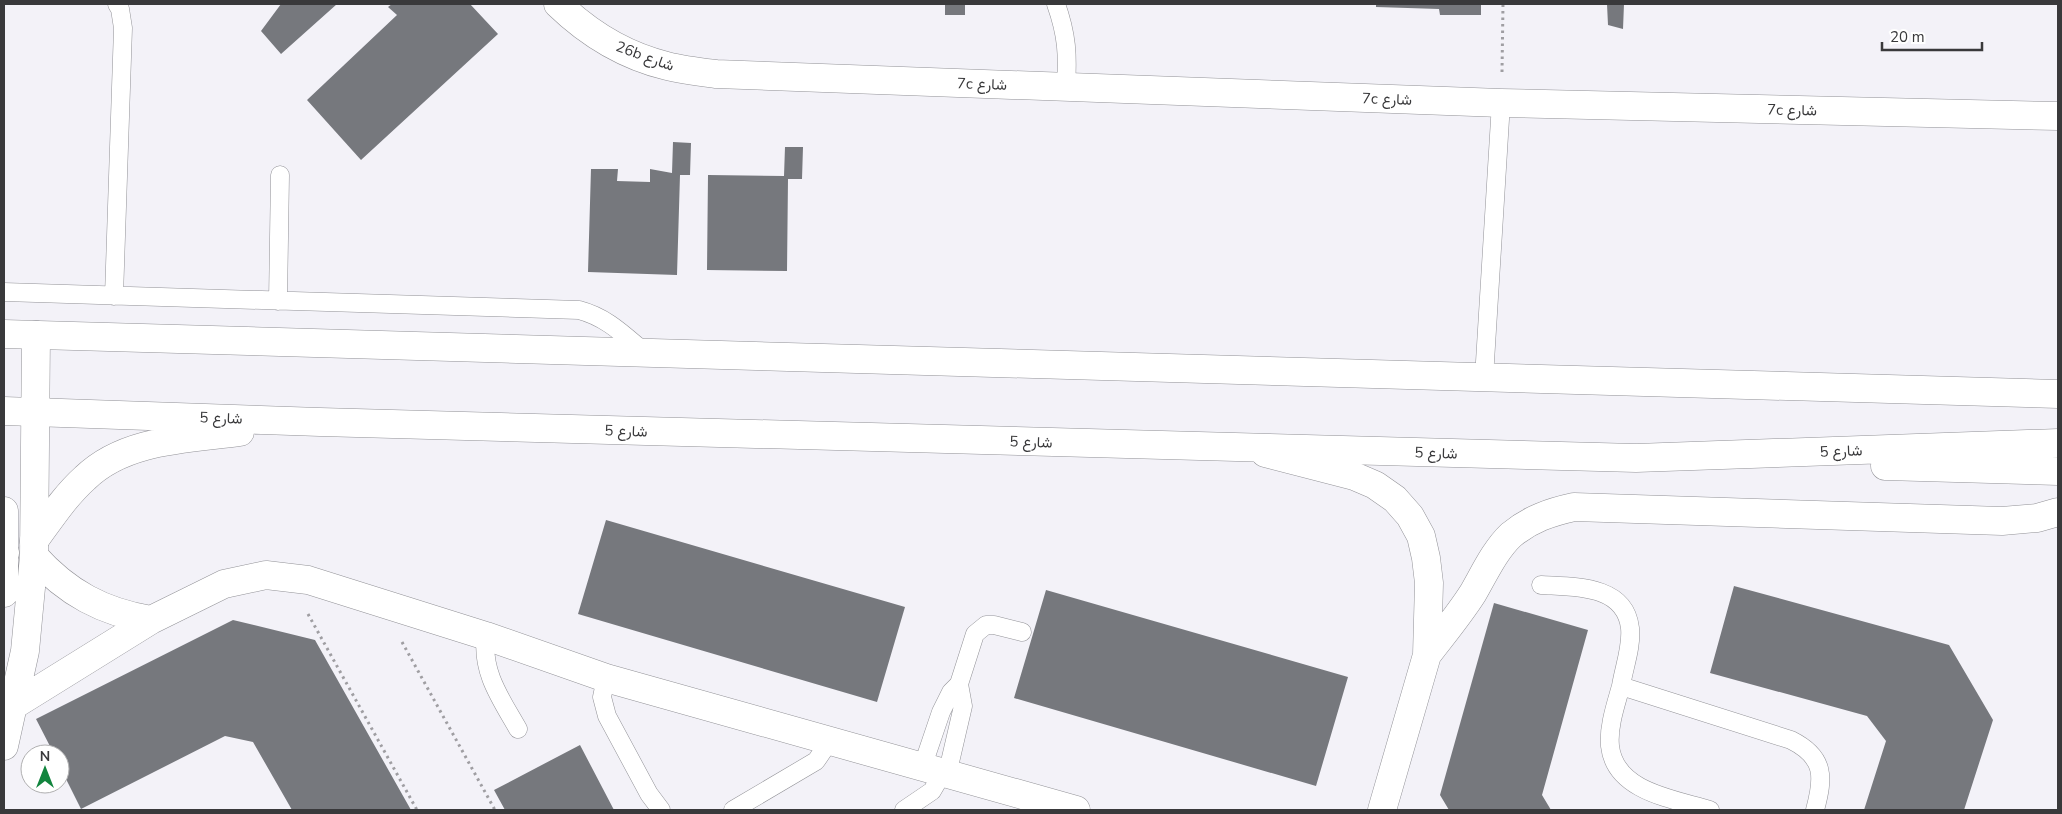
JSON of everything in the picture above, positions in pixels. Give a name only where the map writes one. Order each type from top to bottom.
[{"type":"street","name":"26b شارع","points":[[558,4],[577,22],[619,49],[666,66],[716,74]]},
{"type":"street","name":"7c شارع","points":[[716,74],[1501,103],[2058,116]]},
{"type":"street","points":[[4,334],[642,351],[2058,394]]},
{"type":"street","points":[[4,746],[9,703],[25,651],[34,548],[36,335]]},
{"type":"street","name":"شارع 5","points":[[4,411],[320,422],[1636,458],[2058,443]]},
{"type":"street","points":[[34,548],[67,496],[86,476],[111,459],[139,447],[168,441],[320,422]]},
{"type":"street","points":[[1245,448],[1354,476],[1376,485],[1395,498],[1410,516],[1421,536],[1429,583],[1427,655],[1382,810]]},
{"type":"street","points":[[1636,458],[2058,471]]},
{"type":"street","points":[[1427,655],[1460,613],[1510,536],[1536,519],[1551,512],[1574,507],[2002,521],[2037,518],[2058,512]]},
{"type":"street","points":[[4,511],[4,593]]},
{"type":"street","points":[[34,548],[50,573],[86,600],[106,609],[151,620]]},
{"type":"street","points":[[9,703],[151,620],[224,584],[251,577],[287,576],[308,580],[380,602],[486,636],[606,678],[1076,810]]},
{"type":"lane","points":[[114,296],[123,28],[120,9],[117,4]]},
{"type":"lane","points":[[1056,4],[1066,35],[1068,52],[1066,87]]},
{"type":"lane","points":[[1484,378],[1501,103]]},
{"type":"lane","points":[[278,301],[280,175]]},
{"type":"lane","points":[[4,292],[579,310],[591,313],[613,325],[642,351]]},
{"type":"lane","points":[[1541,585],[1600,591],[1614,600],[1624,612],[1630,627],[1621,686],[1611,728],[1610,746],[1615,764],[1626,778],[1641,788],[1710,810]]},
{"type":"lane","points":[[937,772],[945,701],[959,684],[972,641],[980,629],[994,625],[1022,632]]},
{"type":"lane","points":[[486,636],[484,651],[490,678],[518,729]]},
{"type":"lane","points":[[606,678],[602,697],[607,716],[649,794],[660,810]]},
{"type":"lane","points":[[904,810],[932,791],[937,772],[963,706],[959,684]]},
{"type":"lane","points":[[1621,686],[1802,745],[1812,754],[1822,777],[1821,790],[1815,810]]},
{"type":"lane","points":[[733,810],[816,761],[829,742]]},
{"type":"path","points":[[1501,103],[1503,4]]},
{"type":"path","points":[[287,576],[418,810]]},
{"type":"path","points":[[380,602],[495,810]]},
{"type":"building","points":[[281,4],[337,4],[281,54],[261,31]]},
{"type":"building","points":[[392,4],[470,4],[498,34],[361,160],[307,100],[397,15],[388,7]]},
{"type":"building","points":[[945,4],[965,4],[965,15],[945,15]]},
{"type":"building","points":[[1376,4],[1481,4],[1481,15],[1440,15],[1439,9],[1376,7]]},
{"type":"building","points":[[1607,4],[1624,4],[1623,29],[1608,25]]},
{"type":"building","points":[[673,142],[691,143],[690,175],[680,175],[677,275],[588,272],[591,169],[618,169],[617,181],[650,182],[650,169],[672,173]]},
{"type":"building","points":[[785,147],[803,147],[802,179],[788,179],[787,271],[707,270],[708,175],[784,176]]},
{"type":"building","points":[[606,520],[905,607],[877,702],[578,614]]},
{"type":"building","points":[[1734,586],[1949,645],[1993,720],[1964,810],[1864,810],[1886,741],[1867,716],[1710,673]]},
{"type":"building","points":[[1046,590],[1348,677],[1316,786],[1014,698]]},
{"type":"building","points":[[1494,603],[1588,630],[1542,795],[1551,810],[1449,810],[1440,795]]},
{"type":"building","points":[[233,620],[315,640],[411,810],[292,810],[253,742],[225,736],[81,809],[70,787],[70,744],[49,744],[36,719]]},
{"type":"building","points":[[580,745],[614,810],[505,810],[494,790]]}]
